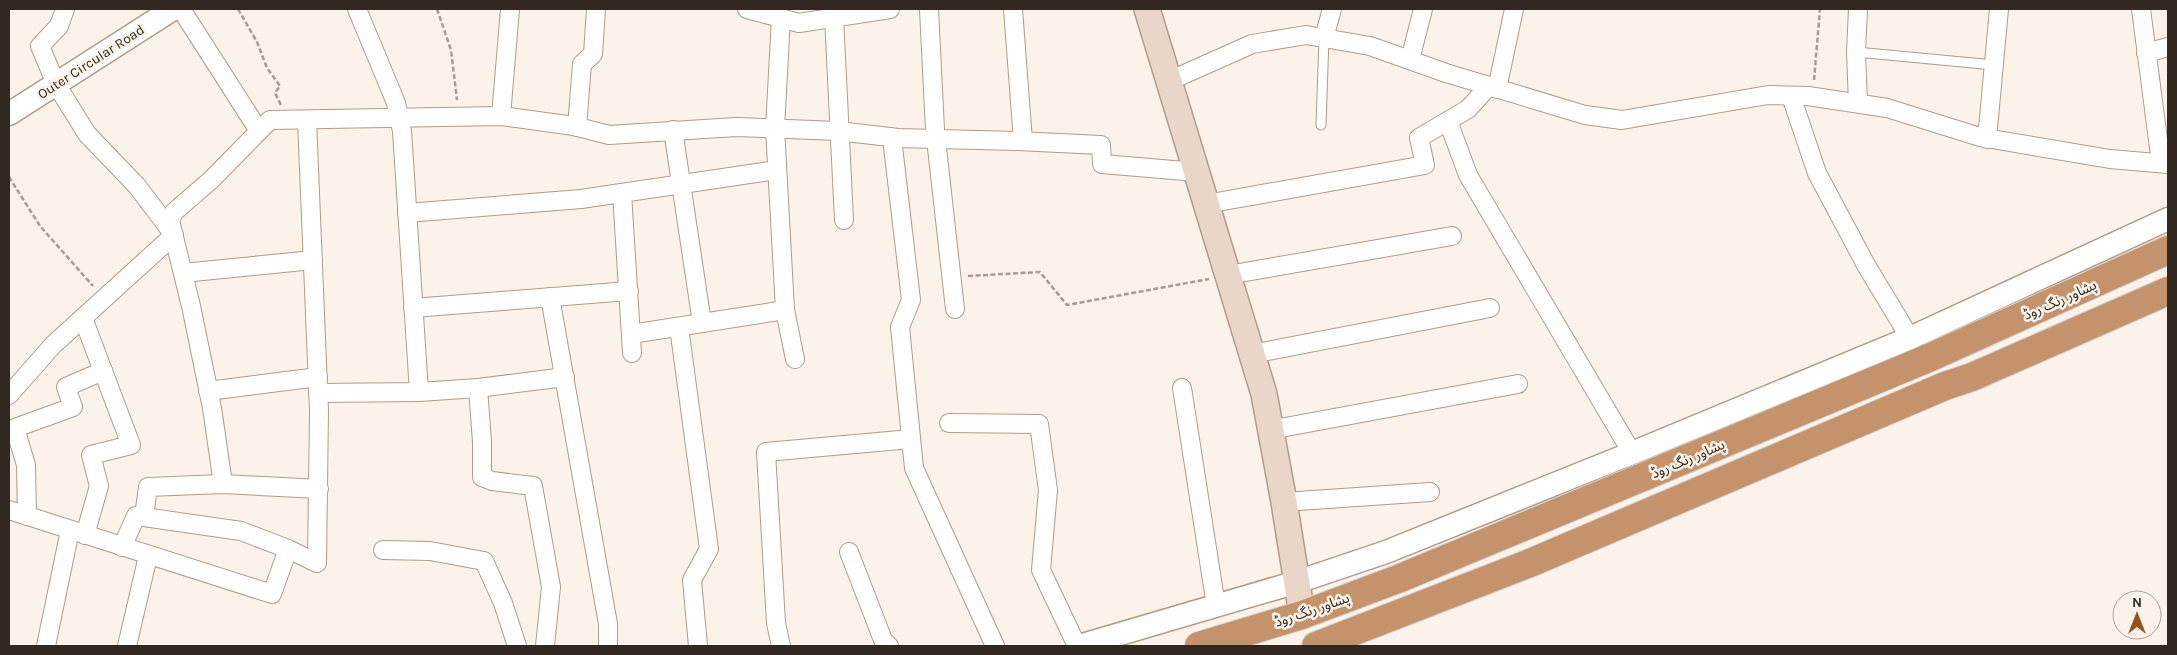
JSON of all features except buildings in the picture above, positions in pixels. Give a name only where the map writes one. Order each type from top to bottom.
[{"type":"highway","name":"پشاور رنگ روڈ","points":[[1198,646],[1302,614],[1416,572],[1958,346],[2168,250]]},
{"type":"highway","points":[[1316,646],[1530,563],[1945,386],[1972,377],[2168,291]]},
{"type":"highway","points":[[1958,346],[1955,361],[1958,370],[1972,377]]},
{"type":"highway","points":[[1931,357],[1944,364],[1948,375],[1945,386]]},
{"type":"main road","points":[[1148,9],[1264,394],[1302,614]]},
{"type":"street","points":[[65,9],[59,26],[40,46],[56,84],[87,134],[137,186],[174,235]]},
{"type":"street","name":"Outer Circular Road","points":[[9,114],[172,9]]},
{"type":"street","points":[[181,9],[259,130]]},
{"type":"street","points":[[358,9],[396,103],[402,130],[419,392]]},
{"type":"street","points":[[501,116],[510,9]]},
{"type":"street","points":[[577,127],[582,64],[593,54],[596,9]]},
{"type":"street","points":[[754,10],[799,23],[856,11],[890,9]]},
{"type":"street","points":[[929,9],[936,139],[955,309]]},
{"type":"street","points":[[1013,9],[1023,141]]},
{"type":"street","points":[[1324,38],[1332,9]]},
{"type":"street","points":[[1410,60],[1423,9]]},
{"type":"street","points":[[1206,204],[1425,165],[1419,138],[1468,109],[1493,87],[1514,9]]},
{"type":"street","points":[[1858,9],[1856,52],[1858,103]]},
{"type":"street","points":[[1988,138],[1999,9]]},
{"type":"street","points":[[1169,81],[1252,44],[1306,36],[1370,46],[1585,115],[1622,120],[1768,95],[1813,97],[1887,108],[1988,138],[2110,159],[2165,164],[2140,9]]},
{"type":"street","points":[[834,17],[838,131],[844,220]]},
{"type":"street","points":[[781,18],[775,128],[785,310],[795,359]]},
{"type":"street","points":[[2146,53],[2168,47]]},
{"type":"street","points":[[1791,96],[1817,172],[1866,265],[1910,338]]},
{"type":"street","points":[[223,484],[208,391],[183,272],[170,221],[174,212],[212,179],[270,120],[501,116],[577,127],[608,135],[736,127],[838,131],[892,138],[1101,145],[1102,164],[1196,172]]},
{"type":"street","points":[[122,547],[136,516],[241,531],[288,549],[317,563],[319,489],[318,385],[307,120]]},
{"type":"street","points":[[1448,121],[1468,175],[1632,454]]},
{"type":"street","points":[[673,130],[683,185],[702,323]]},
{"type":"street","points":[[892,138],[911,300],[900,328],[914,468],[995,646]]},
{"type":"street","points":[[406,212],[581,199],[777,170]]},
{"type":"street","points":[[622,193],[632,353]]},
{"type":"street","points":[[949,422],[1038,424],[1048,490],[1041,570],[1078,646],[1297,582],[1386,552],[1632,454],[1910,338],[2168,219]]},
{"type":"street","points":[[9,395],[53,345],[174,235]]},
{"type":"street","points":[[1228,275],[1452,236]]},
{"type":"street","points":[[183,272],[313,260]]},
{"type":"street","points":[[413,308],[629,291]]},
{"type":"street","points":[[550,297],[608,624],[608,646]]},
{"type":"street","points":[[1252,354],[1490,308]]},
{"type":"street","points":[[631,334],[785,310]]},
{"type":"street","points":[[46,646],[78,532],[99,486],[91,455],[132,446],[83,318]]},
{"type":"street","points":[[678,327],[709,549],[692,580],[698,646]]},
{"type":"street","points":[[27,516],[26,465],[12,429],[73,407],[66,387],[103,371]]},
{"type":"street","points":[[208,391],[318,385],[419,392],[478,388],[564,377]]},
{"type":"street","points":[[1270,430],[1518,384]]},
{"type":"street","points":[[478,388],[482,442],[482,477],[492,481],[533,486],[551,587],[544,646]]},
{"type":"street","points":[[1182,388],[1216,606]]},
{"type":"street","points":[[781,646],[776,623],[766,452],[911,439]]},
{"type":"street","points":[[144,517],[148,487],[223,484],[319,489]]},
{"type":"street","points":[[1284,502],[1430,492]]},
{"type":"street","points":[[9,510],[148,556],[272,594],[288,549]]},
{"type":"street","points":[[383,550],[430,551],[484,561],[503,603],[517,646]]},
{"type":"street","points":[[849,552],[883,640],[889,646]]},
{"type":"street","points":[[127,646],[148,556]]},
{"type":"lane","points":[[1322,125],[1324,38]]},
{"type":"lane","points":[[1856,52],[1994,65]]},
{"type":"path","points":[[238,9],[257,42],[267,68],[280,86],[275,93],[289,120]]},
{"type":"path","points":[[438,9],[451,50],[459,117]]},
{"type":"path","points":[[1813,97],[1820,9]]},
{"type":"path","points":[[9,177],[40,226],[103,298]]},
{"type":"path","points":[[951,277],[1040,272],[1067,305],[1228,275]]}]
